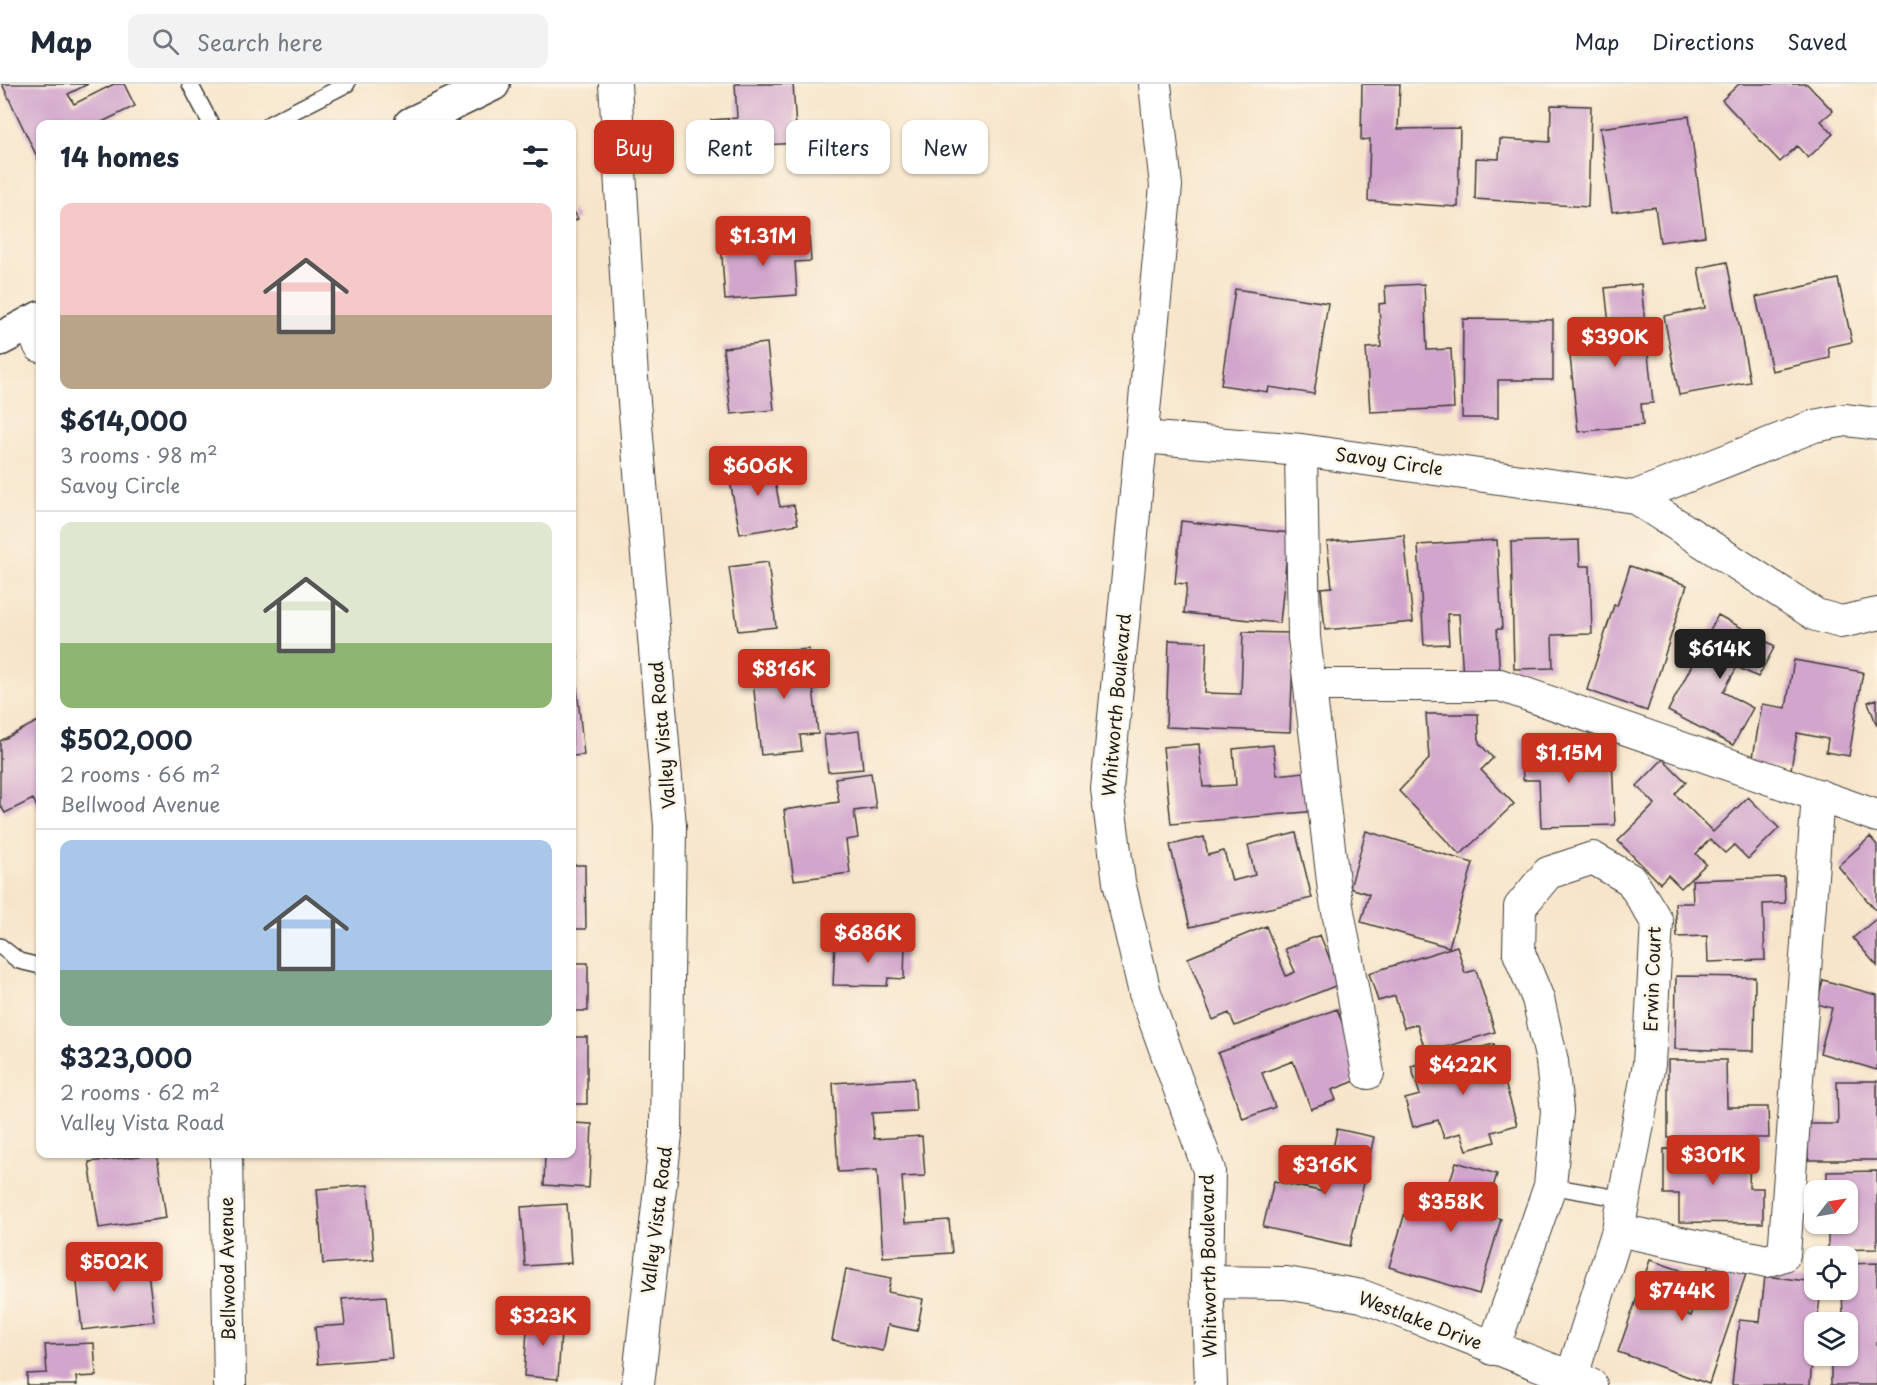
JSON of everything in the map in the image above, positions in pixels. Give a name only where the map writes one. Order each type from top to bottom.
[{"type":"street","points":[[419,120],[493,84]]},
{"type":"street","name":"Valley Vista Road","points":[[615,84],[632,378],[670,826],[666,1134],[638,1385]]},
{"type":"street","name":"Whitworth Boulevard","points":[[1155,84],[1166,186],[1107,789],[1119,882],[1145,993],[1209,1170],[1207,1282],[1211,1385]]},
{"type":"street","points":[[0,339],[36,329]]},
{"type":"street","name":"Savoy Circle","points":[[1634,497],[1814,426],[1846,420],[1877,424]]},
{"type":"street","name":"Savoy Circle","points":[[1142,437],[1301,450],[1634,497],[1816,615],[1841,622],[1877,614]]},
{"type":"street","points":[[1301,450],[1304,637],[1334,890],[1368,1073]]},
{"type":"street","points":[[1310,685],[1500,685],[1877,816]]},
{"type":"street","points":[[1618,1230],[1767,1261],[1784,1255],[1818,795]]},
{"type":"street","name":"Erwin Court","points":[[1493,1348],[1550,1186],[1557,1111],[1552,1061],[1538,999],[1519,953],[1520,907],[1548,873],[1593,858],[1631,880],[1657,922],[1649,1064],[1618,1230],[1582,1382]]},
{"type":"street","name":"Bellwood Avenue","points":[[226,1158],[230,1385]]},
{"type":"street","name":"Westlake Drive","points":[[1207,1282],[1286,1283],[1362,1296],[1582,1382]]},
{"type":"lane","points":[[190,84],[209,120]]},
{"type":"lane","points":[[277,120],[347,84]]},
{"type":"lane","points":[[0,946],[19,961],[36,965]]},
{"type":"lane","points":[[1550,1186],[1624,1200]]},
{"type":"building","points":[[2,84],[88,84],[68,94],[74,104],[114,84],[124,84],[135,106],[106,120],[36,120],[36,155]]},
{"type":"building","points":[[735,84],[793,84],[795,120],[786,120],[786,144],[774,144],[774,120],[711,120],[737,118]]},
{"type":"building","points":[[1362,84],[1400,84],[1398,129],[1460,128],[1458,207],[1368,201],[1370,139],[1361,140]]},
{"type":"building","points":[[1739,84],[1807,84],[1833,111],[1821,121],[1833,134],[1808,158],[1797,146],[1780,162],[1722,100]]},
{"type":"building","points":[[1551,105],[1591,106],[1588,207],[1475,199],[1476,158],[1499,159],[1500,139],[1550,142]]},
{"type":"building","points":[[1689,116],[1705,236],[1660,242],[1655,207],[1612,212],[1600,128]]},
{"type":"building","points":[[809,237],[811,261],[795,262],[797,295],[725,300],[721,242]]},
{"type":"building","points":[[1727,262],[1750,382],[1679,395],[1664,316],[1705,308],[1698,268]]},
{"type":"building","points":[[1838,279],[1852,342],[1828,347],[1830,358],[1772,371],[1756,297]]},
{"type":"building","points":[[1424,284],[1427,350],[1451,349],[1454,408],[1370,412],[1366,348],[1381,347],[1379,304],[1386,303],[1385,286]]},
{"type":"building","points":[[1641,284],[1653,403],[1641,404],[1643,425],[1578,432],[1570,356],[1612,352],[1605,288]]},
{"type":"building","points":[[1235,289],[1328,303],[1314,394],[1269,387],[1268,392],[1221,385]]},
{"type":"building","points":[[1463,319],[1553,320],[1553,380],[1498,380],[1498,418],[1462,418]]},
{"type":"building","points":[[767,343],[774,410],[731,414],[723,348]]},
{"type":"building","points":[[770,457],[780,507],[794,505],[798,524],[740,534],[727,465]]},
{"type":"building","points":[[1181,521],[1289,533],[1280,623],[1184,613],[1187,584],[1175,583]]},
{"type":"building","points":[[1404,535],[1413,622],[1325,630],[1321,588],[1332,587],[1327,542]]},
{"type":"building","points":[[1497,540],[1502,629],[1497,629],[1500,676],[1463,678],[1459,614],[1447,614],[1449,644],[1424,645],[1418,545]]},
{"type":"building","points":[[1579,540],[1580,566],[1590,566],[1592,634],[1552,635],[1553,668],[1514,669],[1511,542]]},
{"type":"building","points":[[768,562],[776,627],[738,631],[729,567]]},
{"type":"building","points":[[1630,566],[1687,585],[1647,711],[1587,690],[1614,605],[1617,606]]},
{"type":"building","points":[[1718,615],[1775,646],[1758,677],[1737,667],[1723,692],[1753,708],[1733,745],[1668,711]]},
{"type":"building","points":[[1243,632],[1294,633],[1290,732],[1166,727],[1169,640],[1207,642],[1205,693],[1241,694]]},
{"type":"building","points":[[809,649],[818,734],[800,735],[802,751],[761,755],[750,654]]},
{"type":"building","points":[[1794,660],[1863,672],[1849,756],[1826,752],[1828,739],[1797,733],[1791,769],[1752,763],[1762,704],[1786,708]]},
{"type":"building","points":[[576,688],[584,755],[576,756]]},
{"type":"building","points":[[1877,699],[1877,726],[1868,702]]},
{"type":"building","points":[[1426,714],[1478,714],[1479,743],[1493,758],[1481,770],[1514,804],[1460,855],[1399,791],[1429,759]]},
{"type":"building","points":[[36,722],[36,805],[33,799],[5,813],[0,805],[0,741]]},
{"type":"building","points":[[859,731],[863,769],[828,772],[824,735]]},
{"type":"building","points":[[1570,736],[1571,760],[1612,759],[1615,825],[1541,827],[1539,780],[1523,780],[1521,738]]},
{"type":"building","points":[[1199,744],[1203,787],[1236,785],[1233,749],[1273,745],[1277,775],[1313,771],[1317,811],[1171,824],[1163,747]]},
{"type":"building","points":[[1663,759],[1686,782],[1675,794],[1713,832],[1748,797],[1779,828],[1748,859],[1734,845],[1725,853],[1710,839],[1696,854],[1706,864],[1681,888],[1668,875],[1660,883],[1618,841],[1655,804],[1637,786]]},
{"type":"building","points":[[871,773],[876,808],[854,811],[858,838],[846,840],[850,873],[794,880],[784,810],[839,802],[835,778]]},
{"type":"building","points":[[1366,831],[1473,863],[1449,947],[1361,922],[1369,894],[1350,888]]},
{"type":"building","points":[[1296,833],[1312,898],[1190,927],[1170,845],[1204,837],[1208,855],[1224,851],[1232,881],[1255,875],[1248,845]]},
{"type":"building","points":[[1870,837],[1877,845],[1877,912],[1838,866]]},
{"type":"building","points":[[576,865],[585,865],[586,929],[576,929]]},
{"type":"building","points":[[1784,877],[1785,903],[1763,904],[1765,960],[1708,962],[1707,936],[1677,937],[1675,903],[1693,903],[1692,880]]},
{"type":"building","points":[[1877,918],[1877,966],[1853,938]]},
{"type":"building","points":[[1266,926],[1286,976],[1295,972],[1285,949],[1320,935],[1340,984],[1235,1026],[1229,1013],[1213,1020],[1188,958]]},
{"type":"building","points":[[835,942],[905,944],[904,979],[888,978],[887,986],[833,985]]},
{"type":"building","points":[[1457,946],[1465,973],[1476,970],[1495,1032],[1426,1053],[1417,1024],[1404,1028],[1395,996],[1378,1001],[1369,973]]},
{"type":"building","points":[[576,963],[588,963],[588,1011],[576,1011]]},
{"type":"building","points":[[1676,976],[1755,977],[1754,1051],[1675,1049]]},
{"type":"building","points":[[1823,980],[1877,995],[1877,1070],[1820,1053],[1832,1008],[1817,1004]]},
{"type":"building","points":[[1337,1009],[1363,1078],[1332,1090],[1336,1100],[1311,1109],[1293,1061],[1262,1073],[1275,1107],[1243,1119],[1218,1053]]},
{"type":"building","points":[[576,1037],[587,1037],[587,1104],[576,1104]]},
{"type":"building","points":[[1494,1044],[1517,1125],[1492,1132],[1495,1142],[1467,1150],[1461,1133],[1444,1138],[1438,1120],[1413,1127],[1405,1099],[1420,1095],[1411,1066]]},
{"type":"building","points":[[1668,1060],[1726,1060],[1727,1107],[1768,1107],[1769,1138],[1668,1138]]},
{"type":"building","points":[[914,1078],[916,1111],[872,1113],[874,1139],[922,1136],[925,1176],[902,1177],[905,1223],[949,1220],[952,1253],[883,1257],[877,1170],[838,1172],[833,1083]]},
{"type":"building","points":[[1837,1081],[1877,1081],[1877,1160],[1808,1160],[1808,1124],[1838,1124]]},
{"type":"building","points":[[576,1123],[592,1124],[589,1188],[544,1185],[545,1158],[576,1158]]},
{"type":"building","points":[[1337,1129],[1374,1137],[1350,1246],[1263,1227],[1274,1181],[1324,1192]]},
{"type":"building","points":[[1664,1149],[1750,1150],[1749,1188],[1763,1188],[1763,1223],[1679,1222],[1679,1194],[1664,1194]]},
{"type":"building","points":[[123,1158],[158,1158],[166,1218],[99,1228],[89,1162]]},
{"type":"building","points":[[1456,1162],[1497,1174],[1485,1214],[1501,1219],[1479,1294],[1389,1267],[1409,1199],[1441,1209]]},
{"type":"building","points":[[1877,1171],[1877,1249],[1858,1249],[1858,1246],[1828,1246],[1828,1234],[1858,1234],[1858,1180],[1827,1180],[1827,1172]]},
{"type":"building","points":[[368,1185],[374,1260],[323,1264],[317,1189]]},
{"type":"building","points":[[567,1204],[571,1263],[525,1266],[521,1207]]},
{"type":"building","points":[[146,1255],[154,1321],[82,1330],[75,1264]]},
{"type":"building","points":[[1650,1260],[1680,1270],[1667,1307],[1691,1316],[1710,1262],[1746,1274],[1709,1384],[1618,1352]]},
{"type":"building","points":[[1877,1263],[1877,1385],[1831,1385],[1831,1366],[1858,1366],[1858,1312],[1843,1312],[1842,1300],[1858,1300],[1858,1264]]},
{"type":"building","points":[[846,1269],[891,1278],[888,1292],[923,1299],[917,1331],[888,1325],[883,1351],[832,1340]]},
{"type":"building","points":[[1765,1276],[1804,1281],[1804,1300],[1820,1300],[1818,1312],[1804,1312],[1804,1366],[1812,1366],[1810,1385],[1732,1385],[1739,1320],[1760,1322]]},
{"type":"building","points":[[386,1296],[392,1358],[318,1364],[315,1327],[345,1325],[342,1299]]},
{"type":"building","points":[[528,1314],[562,1317],[558,1379],[524,1376]]},
{"type":"building","points":[[94,1343],[96,1376],[76,1377],[77,1385],[27,1385],[27,1374],[47,1373],[45,1345]]}]
